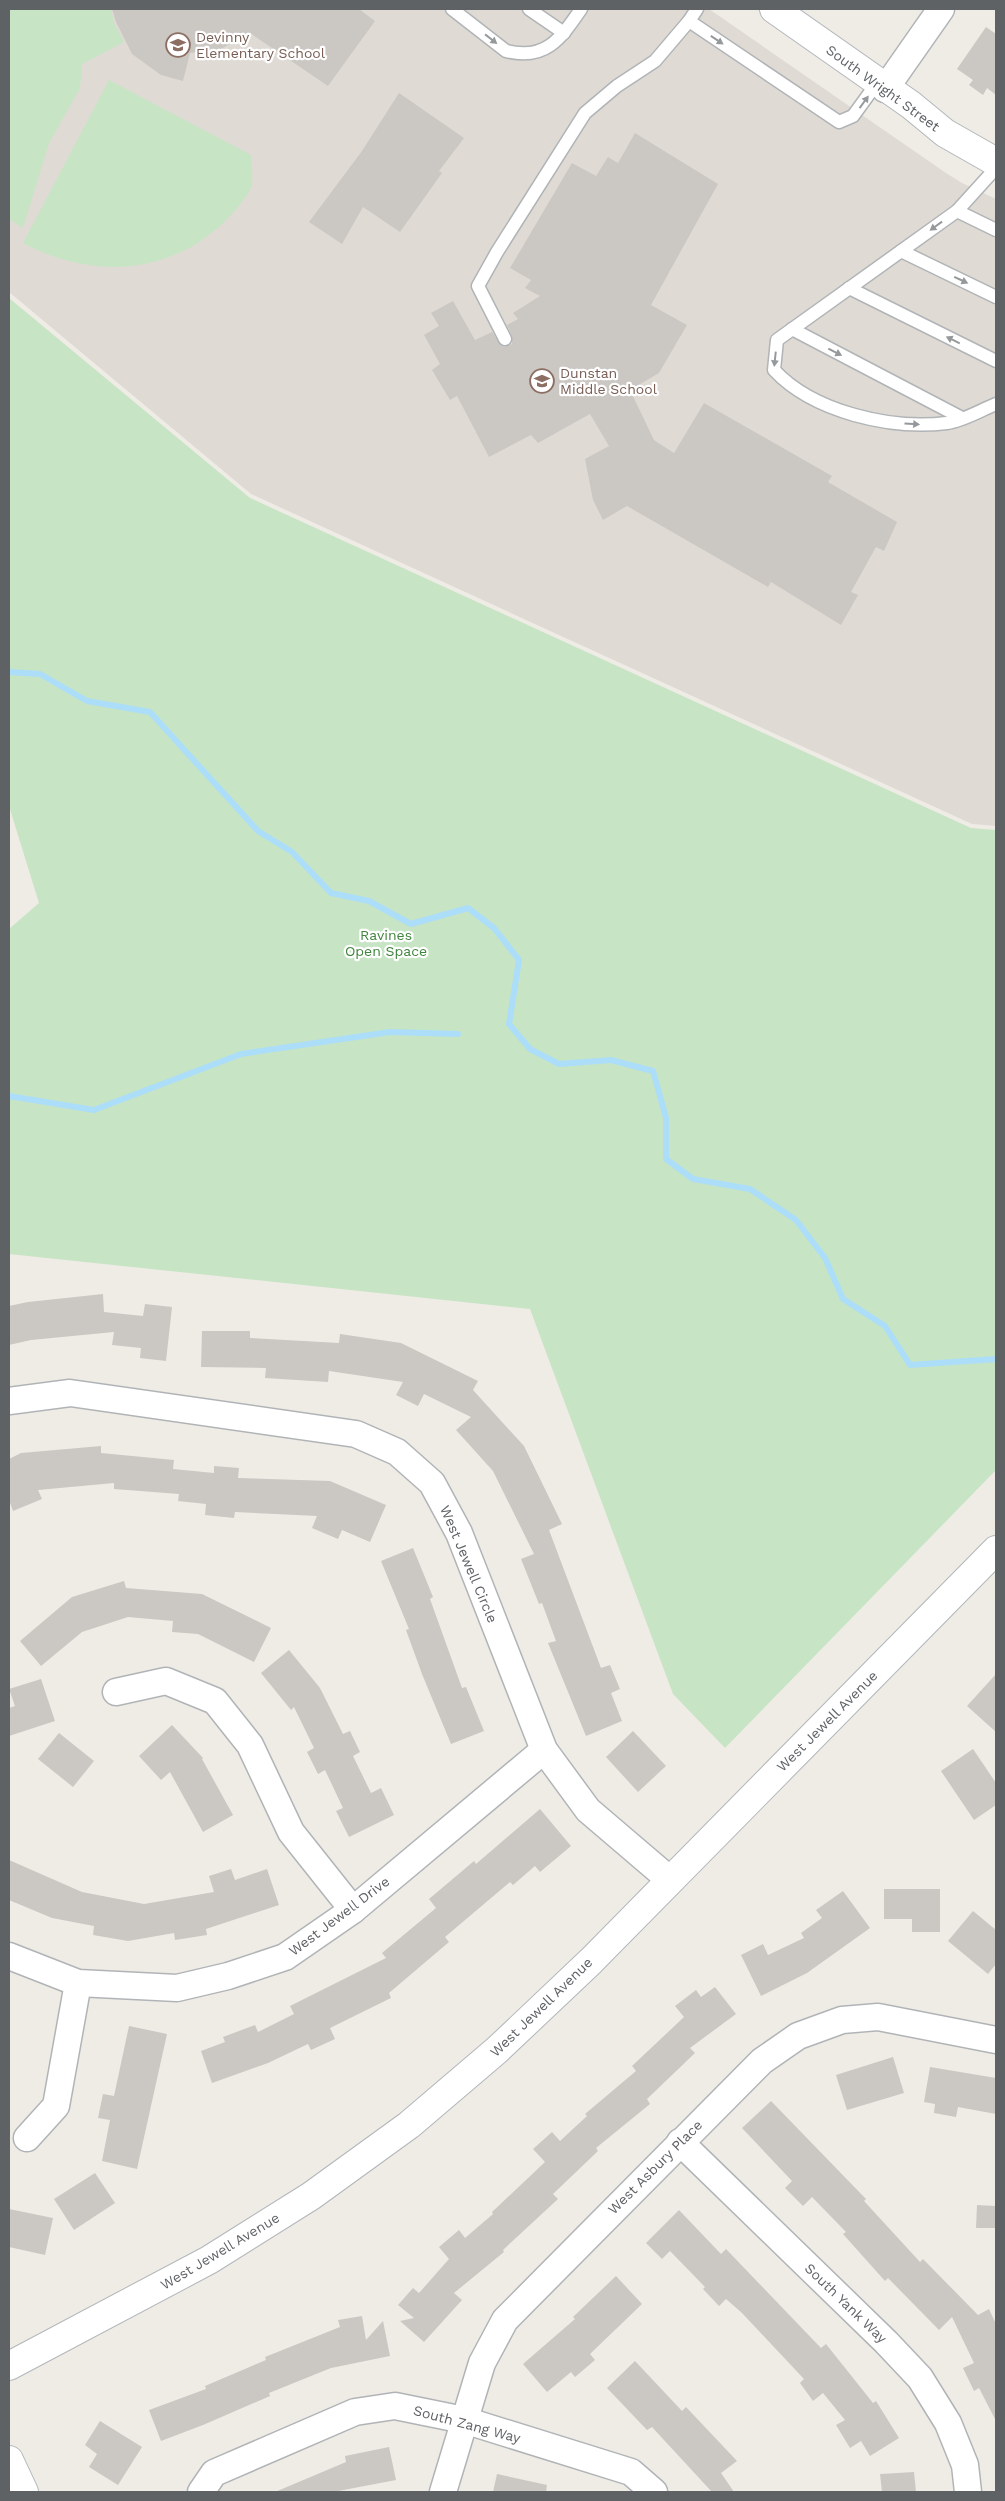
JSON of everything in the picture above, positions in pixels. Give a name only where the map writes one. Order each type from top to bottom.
[{"type":"main road","name":"South Wright Street","points":[[774,9],[945,133],[996,162]]},
{"type":"main road","name":"West Jewell Avenue","points":[[9,2366],[209,2260],[311,2196],[401,2131],[497,2050],[591,1961],[996,1550]]},
{"type":"main road","points":[[9,2460],[24,2492]]},
{"type":"street","points":[[881,86],[942,9]]},
{"type":"street","name":"West Jewell Circle","points":[[9,1401],[70,1393],[356,1434],[397,1452],[432,1482],[459,1533],[544,1750],[588,1810],[670,1880]]},
{"type":"street","points":[[116,1692],[166,1681],[214,1701],[250,1745],[291,1832],[353,1910]]},
{"type":"street","name":"West Jewell Drive","points":[[9,1956],[78,1983],[176,1988],[228,1976],[286,1957],[353,1910],[544,1750]]},
{"type":"street","points":[[26,2138],[56,2106],[78,1983]]},
{"type":"street","name":"West Asbury Place","points":[[442,2492],[482,2363],[506,2320],[762,2061],[798,2036],[842,2020],[878,2017],[996,2040]]},
{"type":"street","name":"South Yank Way","points":[[680,2142],[886,2342],[920,2378],[948,2423],[964,2465],[968,2492]]},
{"type":"street","name":"South Zang Way","points":[[201,2492],[214,2473],[355,2412],[395,2406],[464,2420],[631,2472],[654,2492]]},
{"type":"lane","points":[[452,9],[506,51],[514,53],[536,52],[551,47],[564,33],[581,9]]},
{"type":"lane","points":[[529,9],[564,33]]},
{"type":"lane","points":[[505,339],[478,286],[497,252],[585,114],[617,86],[655,62],[697,9]]},
{"type":"lane","points":[[689,21],[839,122],[853,116],[881,86]]},
{"type":"lane","points":[[996,168],[957,211],[777,340],[774,370],[788,385],[815,400],[866,419],[903,424],[949,423],[996,404]]},
{"type":"lane","points":[[957,211],[996,230]]},
{"type":"lane","points":[[901,251],[996,297]]},
{"type":"lane","points":[[850,288],[996,361]]},
{"type":"lane","points":[[792,329],[962,418]]},
{"type":"shaded area","points":[[9,9],[709,9],[946,173],[996,199],[996,826],[972,824],[251,494],[9,292]]},
{"type":"green space","points":[[9,9],[111,9],[114,23],[124,42],[82,64],[80,88],[49,143],[23,228],[9,219]]},
{"type":"green space","points":[[109,80],[251,155],[252,185],[243,201],[227,219],[195,245],[170,257],[149,263],[106,267],[85,264],[64,260],[23,243]]},
{"type":"green space","name":"Ravines Open Space","points":[[9,298],[250,498],[971,828],[996,830],[996,1470],[725,1748],[673,1694],[530,1309],[9,1254],[9,929],[39,903],[9,806]]},
{"type":"building","name":"Devinny Elementary School","points":[[112,9],[359,9],[375,21],[328,86],[250,33],[219,50],[190,53],[183,81],[161,75],[132,54],[116,22]]},
{"type":"building","points":[[986,27],[996,34],[996,95],[987,88],[983,95],[969,85],[973,80],[957,69]]},
{"type":"building","points":[[399,93],[464,138],[439,171],[442,173],[400,232],[363,207],[342,244],[309,222],[362,151]]},
{"type":"building","name":"Dunstan Middle School","points":[[635,133],[718,184],[651,305],[687,325],[659,373],[630,390],[654,440],[674,453],[704,403],[832,476],[828,482],[897,522],[884,551],[876,547],[851,592],[858,595],[841,625],[771,582],[768,587],[627,506],[603,520],[593,500],[585,459],[609,446],[590,414],[538,443],[531,435],[489,457],[457,396],[450,400],[432,370],[440,364],[424,335],[439,326],[431,313],[453,301],[475,340],[492,332],[501,346],[505,347],[512,344],[512,336],[507,325],[518,319],[513,313],[540,296],[525,288],[531,280],[510,268],[572,163],[596,176],[608,157],[618,163]]},
{"type":"building","points":[[103,1294],[104,1312],[143,1316],[145,1304],[172,1307],[166,1361],[140,1358],[141,1348],[112,1345],[114,1332],[31,1340],[9,1345],[9,1306],[28,1302]]},
{"type":"building","points":[[202,1331],[250,1331],[250,1338],[339,1343],[340,1334],[401,1343],[478,1381],[473,1390],[524,1446],[562,1524],[549,1530],[601,1668],[610,1665],[620,1689],[611,1693],[622,1721],[586,1736],[548,1643],[556,1641],[542,1603],[539,1604],[521,1559],[534,1554],[493,1471],[456,1430],[471,1417],[424,1394],[418,1406],[396,1395],[403,1382],[329,1371],[328,1382],[265,1378],[266,1368],[201,1367]]},
{"type":"building","points":[[101,1446],[101,1453],[174,1460],[173,1469],[214,1473],[214,1466],[239,1468],[238,1478],[330,1481],[386,1505],[370,1542],[342,1530],[338,1539],[312,1528],[317,1516],[235,1512],[234,1518],[205,1515],[206,1504],[178,1501],[179,1494],[114,1489],[114,1483],[38,1490],[42,1499],[13,1511],[9,1500],[9,1459],[21,1453]]},
{"type":"building","points":[[413,1548],[433,1597],[430,1599],[462,1688],[466,1687],[484,1731],[451,1744],[422,1674],[406,1630],[409,1629],[381,1561]]},
{"type":"building","points":[[124,1581],[126,1588],[202,1594],[271,1628],[254,1662],[198,1634],[172,1632],[173,1621],[128,1617],[82,1632],[41,1666],[20,1641],[72,1597]]},
{"type":"building","points":[[289,1650],[320,1688],[343,1734],[350,1731],[360,1752],[353,1756],[371,1793],[381,1788],[394,1815],[349,1837],[336,1811],[343,1808],[325,1770],[318,1774],[307,1752],[314,1748],[294,1707],[291,1710],[261,1673]]},
{"type":"building","points":[[996,1674],[996,1732],[967,1706]]},
{"type":"building","points":[[41,1679],[55,1721],[9,1736],[9,1708],[15,1706],[9,1689]]},
{"type":"building","points":[[172,1725],[203,1758],[233,1815],[203,1832],[170,1772],[161,1780],[139,1756]]},
{"type":"building","points":[[633,1731],[666,1766],[638,1792],[606,1757]]},
{"type":"building","points":[[59,1733],[94,1761],[73,1787],[38,1759]]},
{"type":"building","points":[[973,1749],[996,1783],[996,1805],[974,1820],[941,1771]]},
{"type":"building","points":[[540,1809],[571,1846],[540,1872],[535,1866],[513,1885],[510,1882],[445,1937],[449,1942],[389,1993],[391,1998],[330,2028],[335,2039],[311,2050],[308,2044],[268,2063],[212,2083],[201,2051],[225,2042],[223,2037],[255,2025],[258,2032],[294,2014],[290,2006],[386,1958],[382,1953],[436,1908],[429,1899],[474,1861],[476,1864]]},
{"type":"building","points":[[9,1860],[82,1892],[144,1904],[214,1892],[209,1876],[231,1869],[235,1880],[267,1869],[279,1905],[206,1929],[207,1935],[175,1940],[174,1933],[128,1941],[93,1935],[94,1926],[52,1918],[9,1900]]},
{"type":"building","points":[[884,1889],[940,1889],[940,1932],[912,1932],[912,1919],[884,1919]]},
{"type":"building","points":[[843,1891],[870,1928],[807,1973],[761,1996],[741,1955],[763,1944],[768,1955],[804,1938],[801,1933],[822,1918],[816,1910]]},
{"type":"building","points":[[973,1911],[996,1930],[996,1964],[988,1974],[948,1941]]},
{"type":"building","points":[[715,1987],[736,2014],[690,2048],[695,2053],[647,2099],[650,2104],[596,2148],[598,2151],[553,2194],[558,2199],[503,2250],[504,2252],[454,2293],[462,2300],[424,2342],[400,2321],[414,2318],[398,2305],[413,2288],[419,2293],[449,2259],[439,2247],[459,2230],[465,2238],[493,2214],[492,2212],[545,2162],[533,2149],[552,2132],[560,2141],[587,2116],[585,2114],[636,2071],[632,2066],[684,2017],[675,2006],[696,1990],[701,1997]]},
{"type":"building","points":[[129,2026],[167,2034],[137,2169],[102,2161],[110,2120],[98,2118],[103,2094],[114,2096]]},
{"type":"building","points":[[893,2057],[904,2093],[847,2110],[836,2075]]},
{"type":"building","points":[[930,2067],[996,2078],[996,2114],[958,2107],[956,2117],[934,2113],[935,2104],[924,2102]]},
{"type":"building","points":[[771,2101],[866,2199],[864,2201],[920,2262],[923,2259],[978,2315],[989,2309],[996,2324],[996,2421],[979,2388],[974,2391],[963,2368],[974,2363],[952,2317],[939,2330],[888,2278],[885,2281],[843,2234],[846,2232],[812,2197],[803,2206],[785,2188],[792,2181],[742,2128]]},
{"type":"building","points":[[95,2173],[115,2203],[74,2230],[54,2199]]},
{"type":"building","points":[[977,2205],[996,2206],[996,2228],[976,2228]]},
{"type":"building","points":[[9,2209],[53,2218],[45,2255],[9,2247]]},
{"type":"building","points":[[679,2210],[721,2254],[726,2249],[821,2348],[826,2344],[873,2403],[876,2401],[899,2438],[870,2456],[861,2441],[850,2448],[836,2425],[845,2420],[823,2393],[813,2401],[800,2383],[804,2379],[742,2313],[726,2299],[719,2306],[703,2289],[705,2287],[670,2251],[662,2259],[646,2243]]},
{"type":"building","points":[[616,2276],[642,2304],[590,2354],[595,2360],[575,2377],[571,2372],[547,2392],[523,2364],[575,2319],[573,2317]]},
{"type":"building","points":[[362,2316],[366,2340],[383,2321],[390,2356],[331,2368],[269,2393],[270,2396],[203,2425],[161,2441],[149,2410],[206,2389],[205,2386],[266,2360],[265,2357],[340,2327],[338,2320]]},
{"type":"building","points":[[635,2361],[682,2411],[686,2407],[737,2461],[721,2473],[734,2492],[712,2492],[652,2427],[647,2430],[607,2388]]},
{"type":"building","points":[[100,2421],[142,2447],[118,2485],[89,2467],[97,2454],[85,2445]]},
{"type":"building","points":[[389,2447],[396,2480],[333,2492],[275,2492],[346,2462],[345,2456]]},
{"type":"building","points":[[914,2472],[916,2492],[882,2492],[880,2474]]},
{"type":"building","points":[[497,2474],[547,2485],[546,2492],[493,2492]]},
{"type":"waterway","points":[[9,672],[40,674],[87,701],[150,712],[258,831],[292,852],[331,893],[369,901],[411,924],[468,908],[494,928],[519,960],[509,1024],[530,1049],[559,1064],[611,1060],[653,1071],[666,1118],[666,1159],[693,1179],[750,1189],[796,1220],[825,1258],[843,1299],[885,1326],[910,1365],[996,1359]]},
{"type":"waterway","points":[[9,1096],[94,1110],[241,1054],[390,1032],[458,1034]]},
{"type":"place","name":"Devinny Elementary School","points":[[178,45]]},
{"type":"place","name":"Dunstan Middle School","points":[[542,381]]}]
